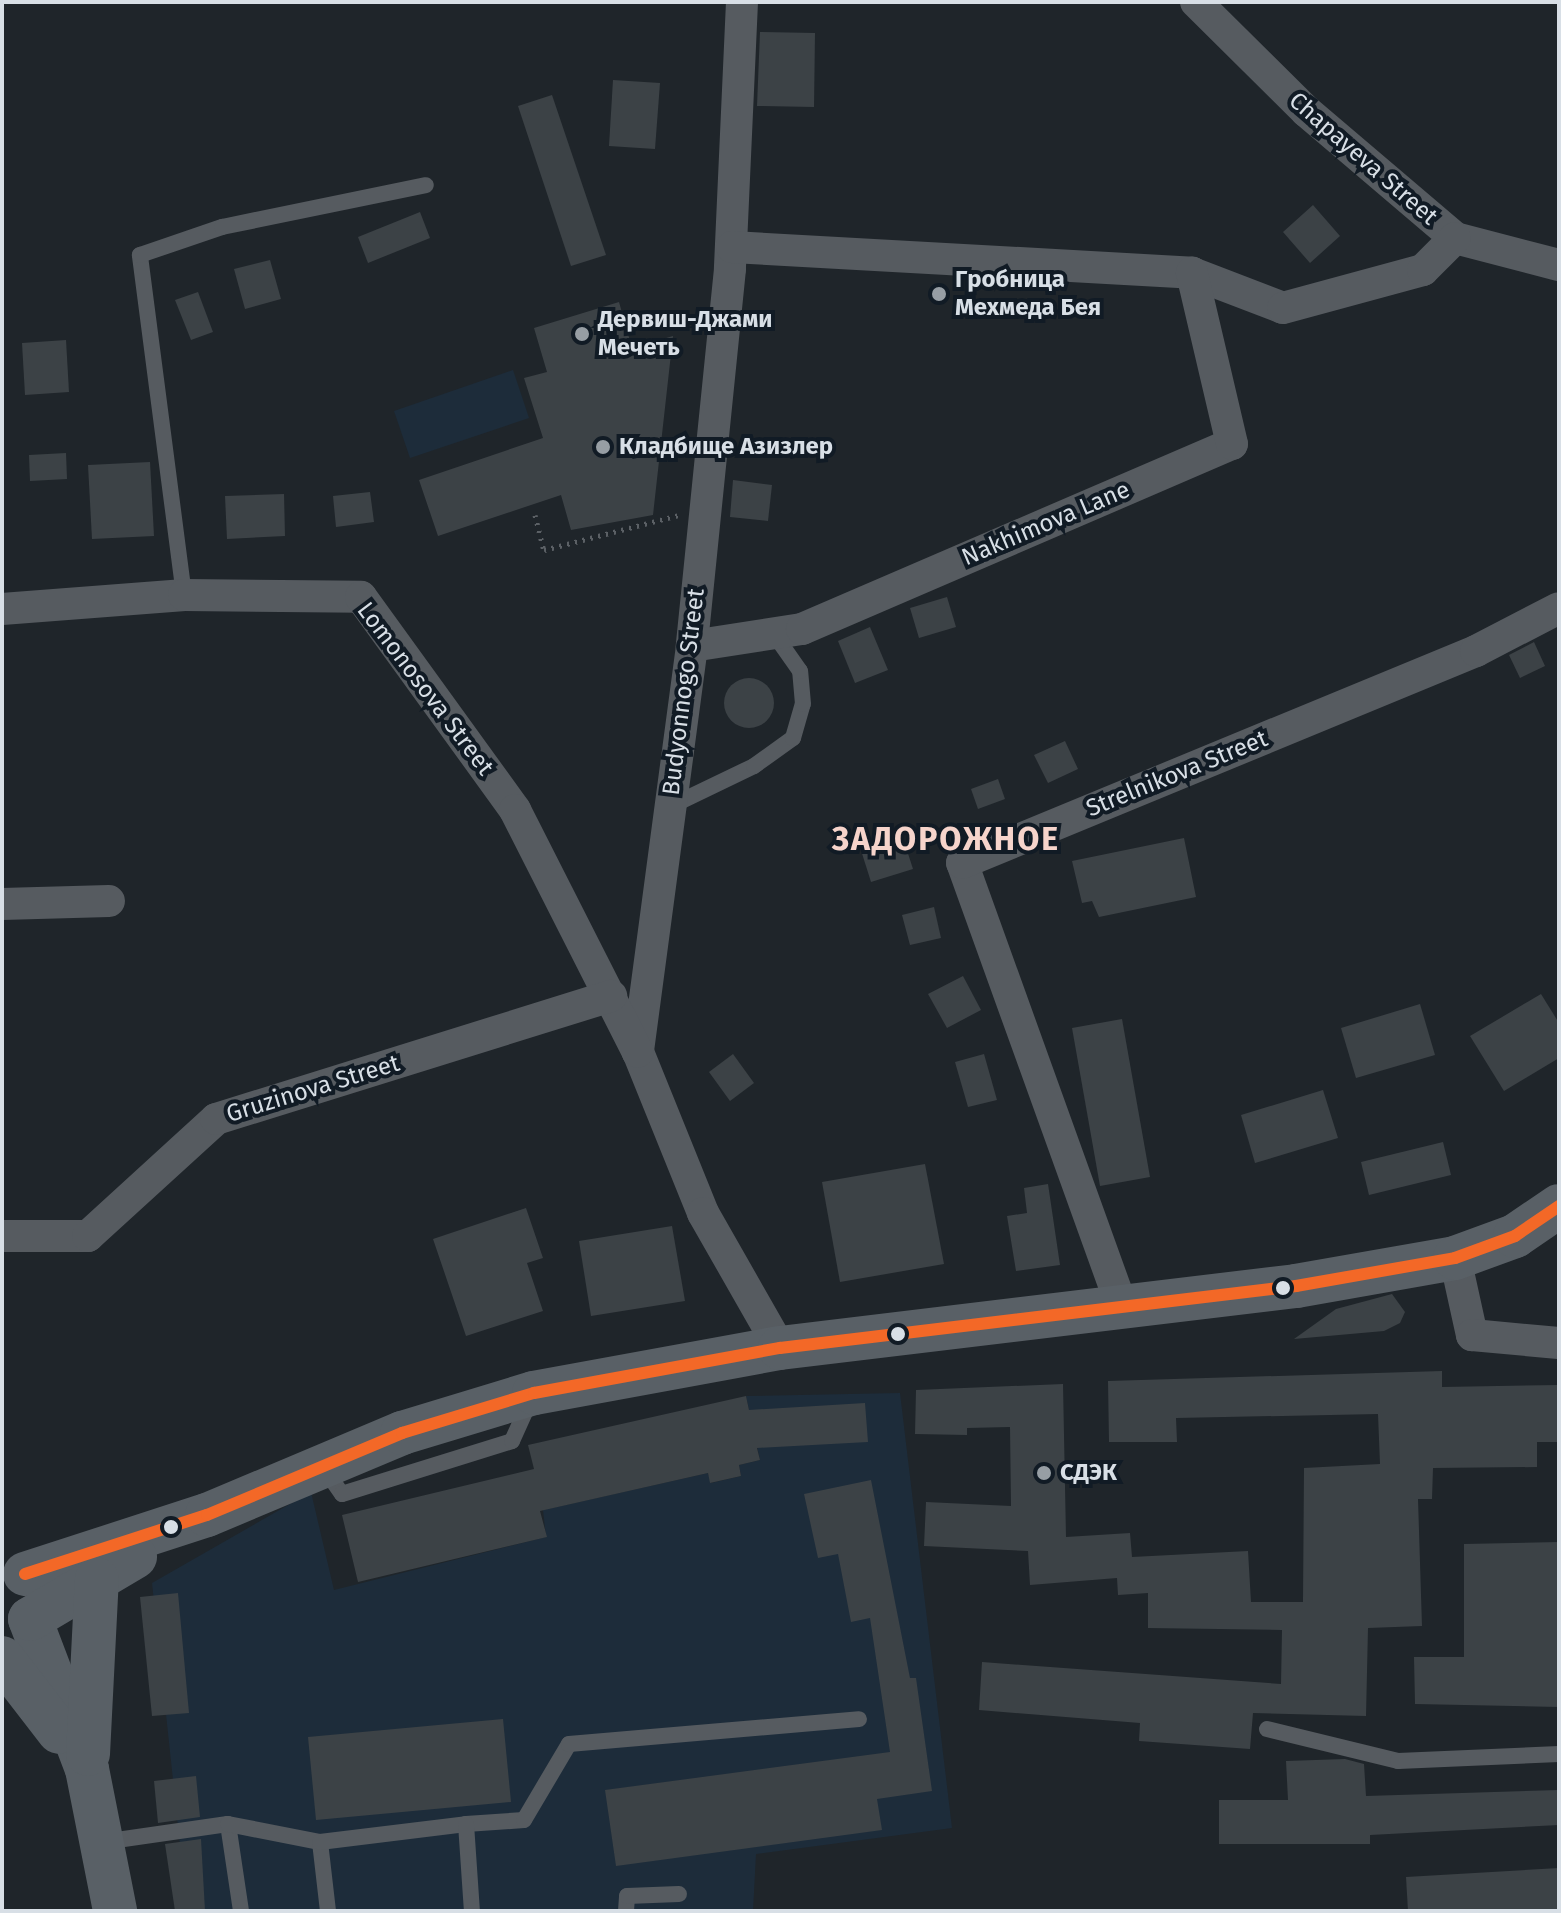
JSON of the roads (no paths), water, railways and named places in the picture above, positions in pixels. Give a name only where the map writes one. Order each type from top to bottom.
[{"type":"main road","points":[[16,1631],[207,1515],[402,1433],[534,1393],[780,1348],[1122,1307],[1455,1258],[1515,1236],[1559,1206]]},
{"type":"main road","points":[[16,1631],[34,1596],[13,1566],[207,1515]]},
{"type":"main road","points":[[97,1579],[87,1769],[115,1911]]},
{"type":"main road","points":[[16,1631],[87,1769]]},
{"type":"main road","points":[[2,1658],[87,1769]]},
{"type":"street","name":"Budyonnogo Street","points":[[742,2],[732,247],[703,509],[692,646],[638,1052],[703,1213],[780,1348]]},
{"type":"street","name":"Chapayeva Street","points":[[1196,2],[1306,111],[1455,238],[1559,265]]},
{"type":"street","points":[[732,247],[1192,273],[1283,308],[1423,270],[1455,238]]},
{"type":"street","name":"Nakhimova Lane","points":[[692,646],[802,629],[1232,444],[1192,273]]},
{"type":"street","name":"Lomonosova Street","points":[[2,609],[184,595],[361,597],[515,810],[638,1052]]},
{"type":"street","name":"Strelnikova Street","points":[[1122,1307],[962,863],[1476,651],[1559,608]]},
{"type":"street","points":[[2,904],[109,901]]},
{"type":"street","name":"Gruzinova Street","points":[[2,1236],[88,1236],[216,1119],[611,996]]},
{"type":"street","points":[[1455,1258],[1472,1335],[1559,1343]]},
{"type":"lane","points":[[184,595],[140,255],[222,227],[426,185]]},
{"type":"lane","points":[[669,807],[754,766],[793,738],[803,704],[800,671],[774,634]]},
{"type":"lane","points":[[101,1843],[228,1824],[320,1842],[524,1820],[569,1744],[859,1719]]},
{"type":"lane","points":[[1267,1729],[1398,1761],[1559,1754]]},
{"type":"lane","points":[[228,1824],[241,1911]]},
{"type":"lane","points":[[466,1824],[472,1911]]},
{"type":"lane","points":[[320,1842],[328,1911]]},
{"type":"lane","points":[[626,1911],[627,1896],[679,1894]]},
{"type":"place","name":"Гробница Мехмеда Бея","points":[[939,294]]},
{"type":"place","name":"Дервиш-Джами Мечеть","points":[[582,334]]},
{"type":"place","name":"Кладбище Азизлер","points":[[603,447]]},
{"type":"place","name":"СДЭК","points":[[1044,1473]]},
{"type":"district","name":"ЗАДОРОЖНОЕ","points":[[946,839]]}]
